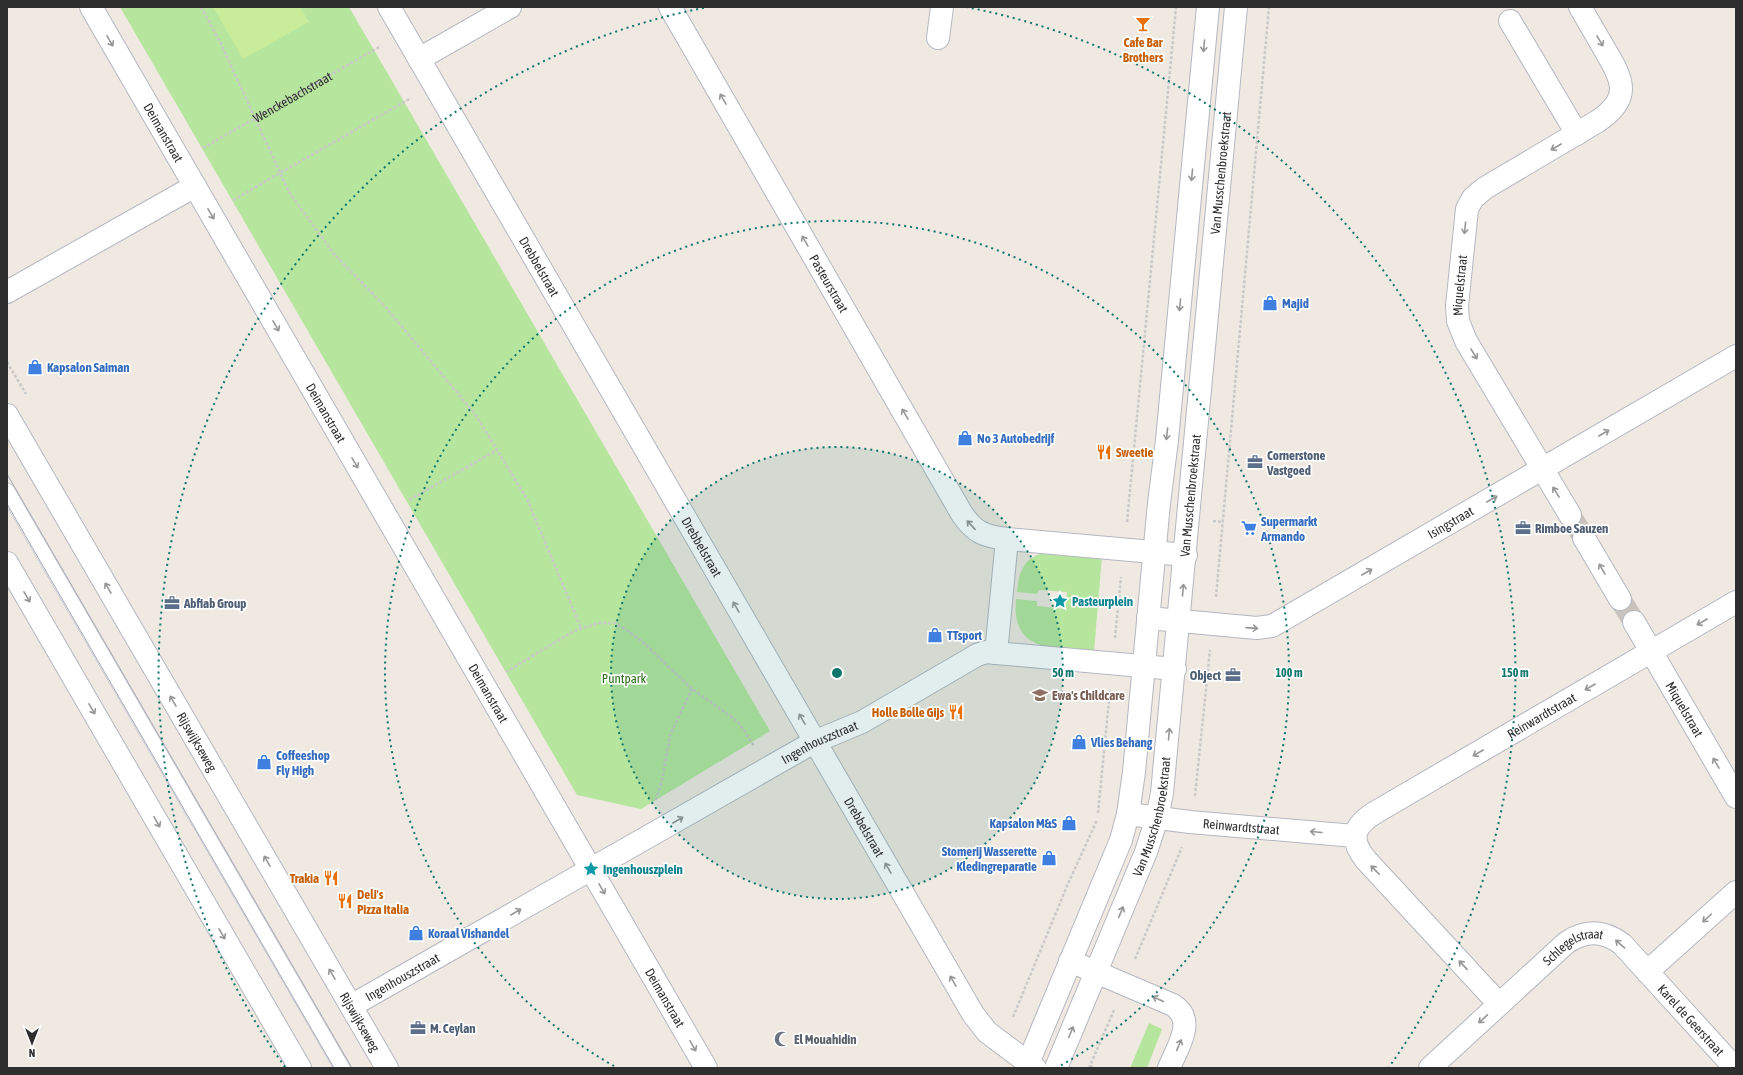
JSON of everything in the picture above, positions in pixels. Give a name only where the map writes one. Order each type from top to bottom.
[{"type":"street","name":"Deimanstraat","points":[[91,7],[706,1068]]},
{"type":"street","name":"Drebbelstraat","points":[[389,7],[814,742],[976,1018],[988,1032],[1030,1066]]},
{"type":"street","points":[[419,59],[510,7]]},
{"type":"street","name":"Pasteurstraat","points":[[670,7],[962,514],[973,528],[982,534],[1007,539]]},
{"type":"street","points":[[938,38],[942,7]]},
{"type":"street","name":"Van Musschenbroekstraat","points":[[1030,1066],[1070,961],[1121,840],[1128,814],[1135,765],[1154,552],[1208,7]]},
{"type":"street","name":"Van Musschenbroekstraat","points":[[1056,1068],[1146,852],[1157,818],[1166,770],[1236,7]]},
{"type":"street","name":"Miquelstraat","points":[[1570,515],[1466,341],[1460,325],[1457,306],[1466,213],[1471,201],[1481,191],[1577,134],[1610,112],[1618,102],[1621,90],[1618,73],[1580,7]]},
{"type":"street","points":[[1510,21],[1577,134]]},
{"type":"street","points":[[7,292],[195,186]]},
{"type":"street","name":"Isingstraat","points":[[1148,618],[1257,628],[1272,626],[1736,356]]},
{"type":"street","name":"Rijswijkseweg","points":[[7,415],[387,1068]]},
{"type":"street","points":[[1584,538],[1620,599]]},
{"type":"street","points":[[1175,669],[996,653],[1007,539],[1186,554]]},
{"type":"street","points":[[7,563],[300,1068]]},
{"type":"street","name":"Reinwardtstraat","points":[[1128,814],[1355,836],[1360,824],[1374,813],[1736,602]]},
{"type":"street","name":"Miquelstraat","points":[[1634,622],[1650,652],[1736,797]]},
{"type":"street","name":"Ingenhouszstraat","points":[[648,837],[814,742],[862,722],[977,655],[986,652],[996,653]]},
{"type":"street","points":[[1355,836],[1358,849],[1371,866],[1499,1004]]},
{"type":"street","points":[[591,870],[648,837]]},
{"type":"street","name":"Ingenhouszstraat","points":[[351,1006],[591,870]]},
{"type":"street","points":[[1647,972],[1736,892]]},
{"type":"street","name":"Schlegelstraat","points":[[1430,1068],[1566,943],[1582,934],[1598,933],[1615,939],[1647,972]]},
{"type":"street","points":[[1070,961],[1173,1005],[1182,1012],[1186,1020],[1185,1029],[1169,1068]]},
{"type":"street","name":"Karel de Geerstraat","points":[[1647,972],[1735,1068]]},
{"type":"lane","points":[[7,491],[342,1068]]},
{"type":"path","points":[[202,7],[221,44],[280,173],[296,202],[323,240],[382,303],[475,414],[533,512],[581,628]]},
{"type":"path","name":"Wenckebachstraat","points":[[180,161],[404,32]]},
{"type":"path","points":[[210,213],[434,85]]},
{"type":"path","points":[[407,502],[497,450]]},
{"type":"path","points":[[502,675],[581,628],[604,622],[615,624],[644,643],[692,689],[739,723],[752,742],[767,769]]},
{"type":"path","points":[[648,837],[642,815],[652,807],[656,799],[662,780],[670,735],[692,689]]},
{"type":"path","points":[[1090,1066],[1095,1068]]},
{"type":"green space","name":"Puntpark","points":[[120,7],[349,7],[770,731],[641,809],[577,795]]},
{"type":"green space","points":[[213,7],[300,7],[309,22],[243,59]]},
{"type":"green space","points":[[1046,552],[1102,556],[1094,652],[1050,648],[1038,644],[1028,638],[1020,630],[1016,617],[1016,599],[1037,601],[1037,606],[1065,609],[1067,592],[1039,590],[1037,594],[1017,592],[1019,578],[1024,566],[1032,557]]},
{"type":"green space","points":[[1149,1023],[1162,1029],[1147,1068],[1130,1068]]},
{"type":"tunnel","points":[[1570,515],[1584,538]]},
{"type":"tunnel","points":[[1620,599],[1634,622]]},
{"type":"tram line","points":[[7,474],[352,1068]]},
{"type":"tram line","points":[[7,504],[334,1068]]},
{"type":"place","name":"Cafe Bar Brothers","points":[[1143,24]]},
{"type":"place","name":"Majid","points":[[1270,303]]},
{"type":"place","name":"Kapsalon Saiman","points":[[35,367]]},
{"type":"place","name":"No 3 Autobedrijf","points":[[965,438]]},
{"type":"place","name":"Sweetie","points":[[1104,452]]},
{"type":"place","name":"Cornerstone Vastgoed","points":[[1255,462]]},
{"type":"place","name":"Supermarkt Armando","points":[[1249,528]]},
{"type":"place","name":"Rimboe Sauzen","points":[[1523,528]]},
{"type":"place","name":"Pasteurplein","points":[[1060,601]]},
{"type":"place","name":"Abfiab Group","points":[[172,603]]},
{"type":"place","name":"TTsport","points":[[935,635]]},
{"type":"place","name":"Object","points":[[1233,675]]},
{"type":"place","name":"Ewa's Childcare","points":[[1040,695]]},
{"type":"place","name":"Holle Bolle Gijs","points":[[956,712]]},
{"type":"place","name":"Vlies Behang","points":[[1079,742]]},
{"type":"place","name":"Coffeeshop Fly High","points":[[264,762]]},
{"type":"place","name":"Kapsalon M&S","points":[[1069,823]]},
{"type":"place","name":"Stomerij Wasserette Kledingreparatie","points":[[1049,858]]},
{"type":"place","name":"Ingenhouszplein","points":[[591,869]]},
{"type":"place","name":"Trakia","points":[[331,878]]},
{"type":"place","name":"Deli's Pizza Italia","points":[[345,901]]},
{"type":"place","name":"Koraal Vishandel","points":[[416,933]]},
{"type":"place","name":"M. Ceylan","points":[[418,1028]]},
{"type":"place","name":"El Mouahidin","points":[[782,1039]]}]
